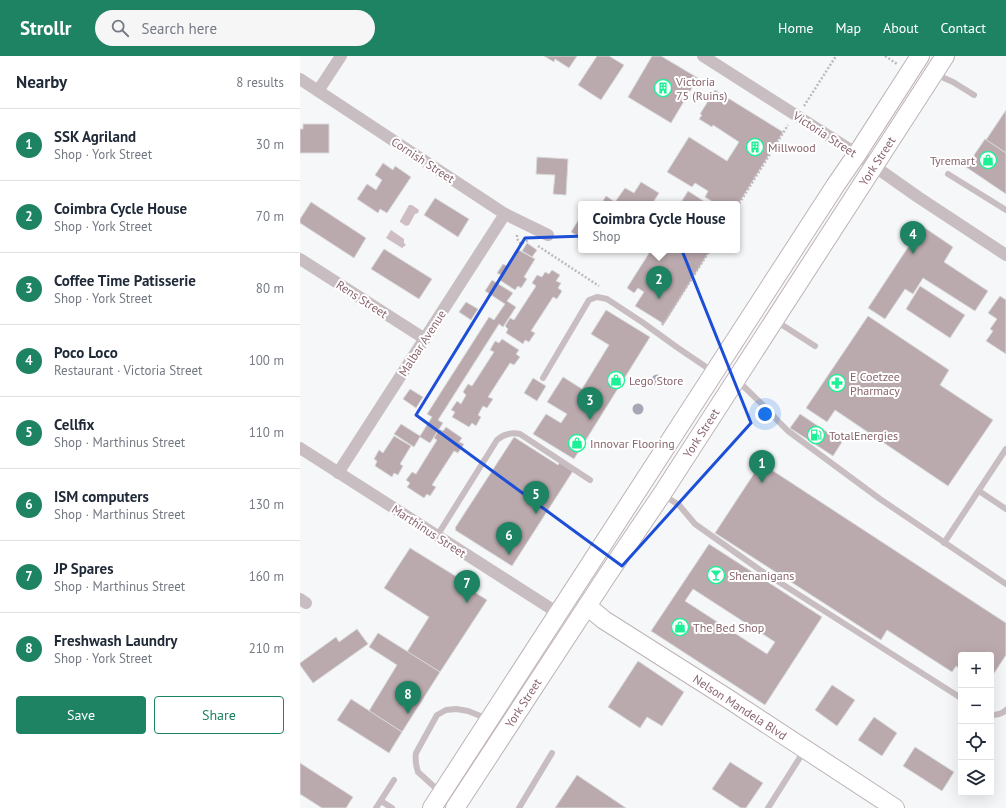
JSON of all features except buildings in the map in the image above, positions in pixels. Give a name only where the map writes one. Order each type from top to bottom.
[{"type":"main road","name":"York Street","points":[[432,808],[920,56]]},
{"type":"main road","name":"York Street","points":[[459,807],[587,606],[662,494],[945,56]]},
{"type":"main road","points":[[558,613],[565,613],[582,606],[587,606]]},
{"type":"main road","name":"Nelson Mandela Blvd","points":[[587,606],[604,620],[895,808]]},
{"type":"street","points":[[318,91],[341,56]]},
{"type":"street","name":"Victoria Street","points":[[703,56],[857,154],[918,197],[1006,255]]},
{"type":"street","name":"Cornish Street","points":[[300,79],[505,214],[548,235]]},
{"type":"street","name":"Malbar Avenue","points":[[338,473],[505,214]]},
{"type":"street","name":"Rens Street","points":[[300,259],[425,339]]},
{"type":"street","name":"Marthinus Street","points":[[300,448],[558,613]]},
{"type":"lane","points":[[934,73],[953,82],[974,95]]},
{"type":"lane","points":[[948,174],[1006,210]]},
{"type":"lane","points":[[543,378],[589,300],[597,297],[607,299],[714,372]]},
{"type":"lane","points":[[774,320],[814,346]]},
{"type":"lane","points":[[736,379],[769,410],[788,431],[880,499],[1006,584]]},
{"type":"lane","points":[[437,536],[497,440],[507,433],[520,434],[590,480]]},
{"type":"lane","points":[[944,543],[1006,449]]},
{"type":"lane","points":[[979,491],[1006,509]]},
{"type":"lane","points":[[662,494],[679,505],[695,524],[734,552],[958,696]]},
{"type":"lane","points":[[441,793],[418,772],[415,758],[437,715],[446,710],[456,708],[468,710],[489,719]]},
{"type":"lane","points":[[994,715],[1006,710]]},
{"type":"lane","points":[[768,808],[805,750]]},
{"type":"lane","points":[[519,808],[552,753]]},
{"type":"lane","points":[[376,808],[394,780]]},
{"type":"lane","points":[[381,801],[392,808]]},
{"type":"path","points":[[740,202],[789,124],[797,116],[836,56]]},
{"type":"path","points":[[505,214],[515,225],[517,239],[522,244],[526,241],[530,241]]},
{"type":"path","points":[[536,245],[599,286]]},
{"type":"path","points":[[657,324],[661,326],[664,324],[708,253]]},
{"type":"highlighted area","points":[[675,233],[751,423],[622,566],[416,415],[525,238]]},
{"type":"shaded area","points":[[409,205],[412,205],[419,210],[409,225],[406,226],[400,221]]},
{"type":"shaded area","points":[[391,230],[404,239],[404,243],[406,245],[402,248],[386,238]]},
{"type":"place","name":"Victoria 75 (Ruins)","points":[[663,88]]},
{"type":"place","name":"Millwood","points":[[755,147]]},
{"type":"place","name":"Tyremart","points":[[988,160]]},
{"type":"place","name":"Poco Loco","points":[[913,254]]},
{"type":"place","name":"Coimbra Cycle House","points":[[659,299]]},
{"type":"place","name":"Lego Store","points":[[616,380]]},
{"type":"place","name":"E Coetzee Pharmacy","points":[[837,383]]},
{"type":"place","name":"Coffee Time Patisserie","points":[[590,420]]},
{"type":"place","name":"TotalEnergies","points":[[816,435]]},
{"type":"place","name":"Innovar Flooring","points":[[577,443]]},
{"type":"place","name":"SSK Agriland","points":[[762,483]]},
{"type":"place","name":"Cellfix","points":[[536,514]]},
{"type":"place","name":"ISM computers","points":[[509,555]]},
{"type":"place","name":"Shenanigans","points":[[716,575]]},
{"type":"place","name":"JP Spares","points":[[467,603]]},
{"type":"place","name":"The Bed Shop","points":[[680,627]]},
{"type":"place","name":"Freshwash Laundry","points":[[408,714]]}]
